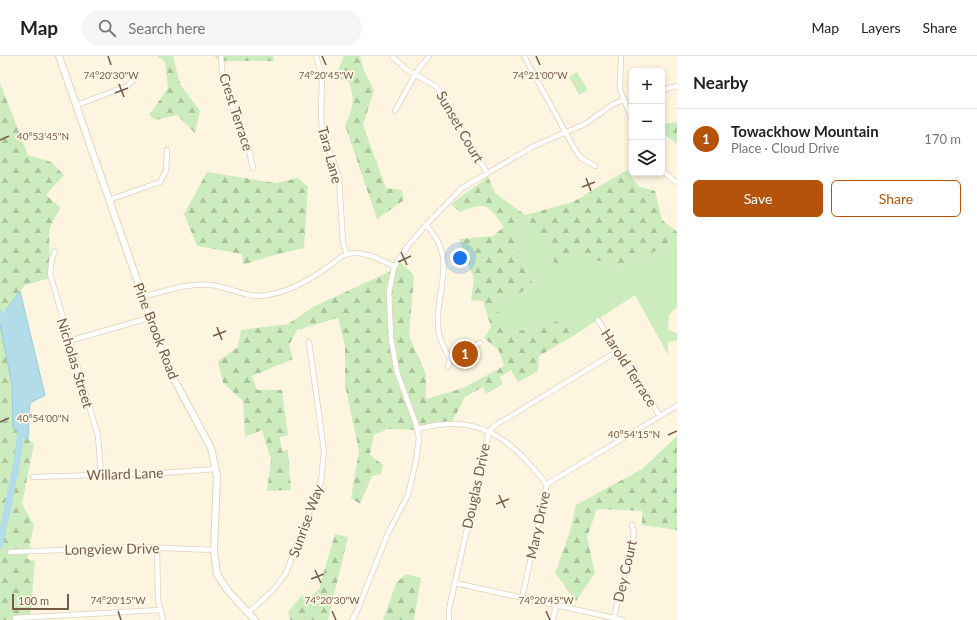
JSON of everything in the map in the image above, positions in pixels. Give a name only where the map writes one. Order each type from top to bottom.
[{"type":"street","name":"Pine Brook Road","points":[[59,56],[149,318],[170,372],[208,441],[216,469],[214,550],[216,569],[220,578],[255,620]]},
{"type":"street","name":"Crest Terrace","points":[[221,56],[223,82],[248,146],[253,168]]},
{"type":"street","name":"Tara Lane","points":[[316,56],[322,76],[321,123],[328,149],[339,177],[343,244],[347,254]]},
{"type":"street","name":"Sunset Court","points":[[392,56],[401,66],[437,87],[487,173]]},
{"type":"street","points":[[395,111],[415,74],[429,56]]},
{"type":"street","points":[[524,56],[581,158],[595,166]]},
{"type":"street","points":[[622,56],[619,84],[623,100],[629,112]]},
{"type":"street","points":[[77,105],[126,86],[134,80]]},
{"type":"street","points":[[665,89],[677,86]]},
{"type":"street","points":[[352,620],[388,533],[408,495],[416,461],[419,438],[418,430],[401,385],[391,339],[389,292],[394,266],[408,246],[454,195],[487,173],[534,146],[585,124],[612,105],[623,100]]},
{"type":"street","points":[[109,200],[160,182],[166,174],[167,150]]},
{"type":"street","points":[[665,173],[677,183]]},
{"type":"street","points":[[426,225],[437,238],[444,255],[438,325],[441,340],[450,359],[448,367]]},
{"type":"street","name":"Nicholas Street","points":[[56,251],[50,263],[50,274],[98,436],[101,475]]},
{"type":"street","points":[[142,296],[203,285],[221,287],[254,296],[269,295],[291,288],[328,268],[347,254],[364,254],[394,266]]},
{"type":"street","points":[[69,341],[149,318]]},
{"type":"street","name":"Harold Terrace","points":[[598,320],[660,416]]},
{"type":"street","name":"Sunrise Way","points":[[248,613],[274,589],[286,573],[321,482],[324,451],[309,342]]},
{"type":"street","points":[[450,359],[480,343]]},
{"type":"street","name":"Douglas Drive","points":[[449,620],[455,583],[489,431],[494,426],[618,352]]},
{"type":"street","name":"Mary Drive","points":[[522,598],[547,485],[677,406]]},
{"type":"street","points":[[418,430],[434,426],[454,424],[489,431],[520,452],[547,485]]},
{"type":"street","name":"Willard Lane","points":[[33,477],[216,469]]},
{"type":"street","name":"Dey Court","points":[[614,617],[634,533],[632,524]]},
{"type":"street","points":[[157,547],[157,583],[160,610],[163,620]]},
{"type":"street","name":"Longview Drive","points":[[10,552],[157,547],[214,550]]},
{"type":"street","points":[[455,583],[623,620]]},
{"type":"street","points":[[553,620],[556,605]]},
{"type":"street","points":[[15,618],[160,610]]},
{"type":"green space","points":[[157,56],[173,56],[180,84],[200,111],[195,133],[177,115],[156,120],[149,115],[168,88],[165,62]]},
{"type":"green space","points":[[214,56],[273,56],[274,61],[220,61]]},
{"type":"green space","points":[[344,56],[360,56],[364,71],[374,90],[363,125],[386,188],[402,190],[404,200],[377,219],[345,125],[352,109],[352,93],[348,81],[335,78]]},
{"type":"green space","points":[[577,72],[588,90],[579,95],[569,77]]},
{"type":"green space","points":[[0,83],[28,155],[51,162],[64,175],[46,195],[60,207],[49,230],[50,278],[25,285],[7,309],[0,325]]},
{"type":"green space","points":[[677,122],[677,144],[665,134],[665,124]]},
{"type":"green space","points":[[627,170],[629,176],[631,176],[638,186],[655,191],[662,220],[677,232],[677,240],[616,271],[603,261],[584,261],[576,249],[556,265],[531,223],[511,231],[534,287],[493,303],[511,333],[562,320],[573,336],[539,356],[538,371],[518,382],[511,370],[500,377],[503,384],[486,394],[483,387],[465,397],[450,426],[417,430],[388,429],[374,435],[370,455],[383,465],[381,474],[372,476],[360,504],[351,498],[359,451],[345,385],[345,346],[338,318],[297,330],[289,345],[293,359],[252,376],[257,390],[282,390],[288,435],[280,437],[282,451],[288,450],[291,490],[267,491],[271,460],[262,430],[245,437],[243,401],[223,383],[218,361],[238,347],[241,330],[288,324],[313,307],[391,271],[398,259],[414,276],[409,336],[426,374],[426,399],[463,388],[504,366],[499,351],[484,338],[491,327],[483,301],[471,300],[474,279],[459,239],[493,236],[504,227],[494,214],[486,207],[476,207],[460,212],[451,204],[488,177],[495,193],[525,215],[573,202]]},
{"type":"green space","points":[[207,172],[276,183],[298,178],[308,187],[304,248],[243,265],[242,254],[197,246],[184,214]]},
{"type":"green space","points":[[531,223],[576,249],[584,261],[603,261],[616,271],[677,240],[677,307],[669,315],[668,330],[677,333],[677,340],[668,342],[668,355],[635,295],[573,336],[562,320],[511,333],[492,303],[534,287],[511,231]]},
{"type":"green space","points":[[0,325],[12,385],[13,428],[34,444],[22,504],[34,525],[27,559],[35,561],[30,620],[0,620]]},
{"type":"green space","points":[[677,436],[677,530],[642,525],[642,511],[597,509],[587,537],[595,573],[576,601],[555,573],[570,531],[576,505],[642,469]]},
{"type":"green space","points":[[335,534],[348,537],[328,620],[290,620],[288,612],[302,595],[310,597],[319,589]]},
{"type":"green space","points":[[406,574],[421,578],[414,620],[383,620],[396,583]]},
{"type":"water","points":[[20,291],[45,395],[30,403],[28,440],[13,428],[12,385],[0,325],[7,309]]},
{"type":"waterway","points":[[0,314],[8,325]]},
{"type":"waterway","points":[[0,545],[17,461],[22,425]]},
{"type":"place","name":"Towackhow Mountain","points":[[465,354]]}]
